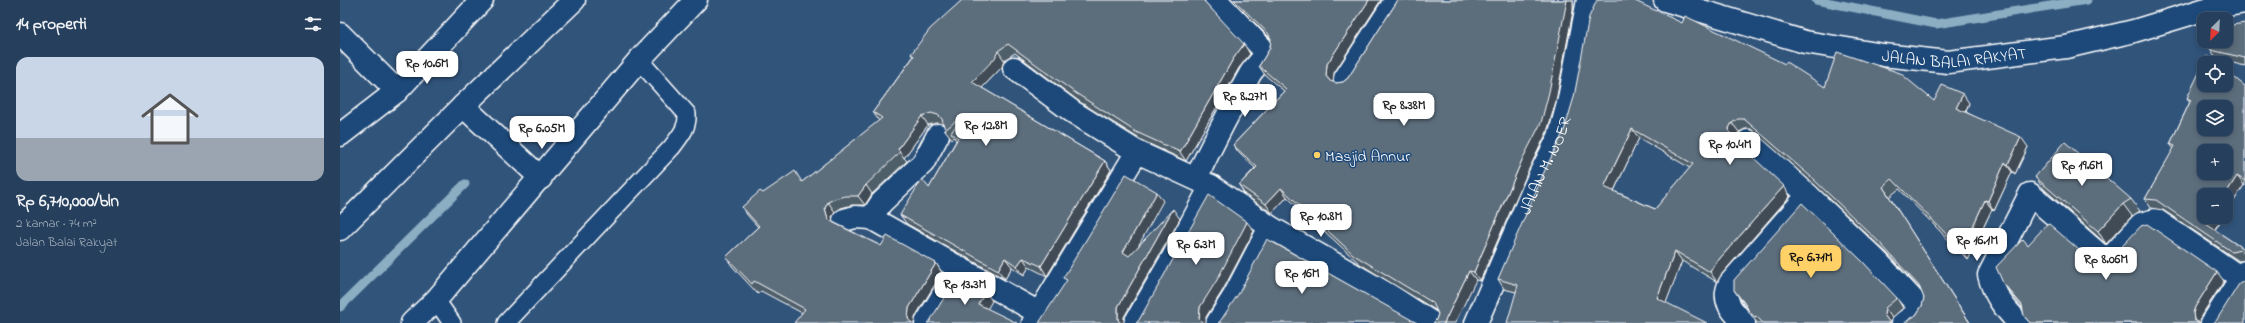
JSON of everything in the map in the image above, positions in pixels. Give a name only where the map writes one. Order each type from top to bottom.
[{"type":"street","points":[[340,135],[397,91],[482,0]]},
{"type":"street","points":[[340,229],[463,106],[574,0]]},
{"type":"street","points":[[412,323],[436,300],[541,178],[639,60],[696,0]]},
{"type":"street","points":[[1134,323],[1176,252],[1204,182],[1222,124],[1252,71],[1264,56],[1265,51],[1216,0]]},
{"type":"street","points":[[1344,80],[1396,0]]},
{"type":"street","name":"JALAN M. NOER","points":[[1476,323],[1540,174],[1559,137],[1568,104],[1588,0]]},
{"type":"street","name":"JALAN BALAI RAKYAT","points":[[1665,0],[1805,42],[1883,55],[1948,62],[2066,47],[2134,31],[2205,5],[2245,2]]},
{"type":"street","points":[[340,34],[397,91]]},
{"type":"street","points":[[1014,68],[1073,112],[1137,152],[1204,182],[1270,227],[1388,295],[1432,323]]},
{"type":"street","points":[[463,106],[541,178]]},
{"type":"street","points":[[871,218],[881,203],[923,163],[938,135]]},
{"type":"street","points":[[1748,141],[1878,262],[1917,304],[1918,310],[1916,314],[1903,323]]},
{"type":"street","points":[[844,220],[855,217],[871,218],[959,269],[1036,318],[1137,152]]},
{"type":"street","points":[[2019,323],[2006,310],[1993,290],[1989,275],[2030,194],[2101,256],[2112,256],[2141,224],[2156,220],[2244,277],[2212,323]]},
{"type":"street","points":[[1744,323],[1727,301],[1725,292],[1730,283],[1808,196]]},
{"type":"street","points":[[1217,323],[1234,296],[1270,227]]},
{"type":"street","points":[[926,323],[959,269]]},
{"type":"lane","points":[[506,323],[672,147],[685,130],[687,114],[639,60]]},
{"type":"lane","points":[[436,300],[452,323]]},
{"type":"building","points":[[962,0],[1203,0],[1244,44],[1233,59],[1180,152],[1136,132],[1074,92],[1008,44],[998,51],[995,58],[972,82],[1105,161],[1041,266],[1023,258],[1017,266],[1005,258],[998,270],[900,215],[922,179],[929,188],[958,138],[951,133],[961,117],[945,130],[942,119],[938,115],[931,113],[922,116],[898,149],[900,152],[866,185],[858,196],[845,196],[834,199],[828,202],[825,208],[828,219],[834,223],[881,246],[887,236],[936,263],[909,308],[908,319],[912,323],[794,323],[805,309],[754,281],[752,284],[726,257],[759,226],[742,207],[760,191],[763,193],[795,171],[802,182],[882,118],[873,112],[914,56],[911,54],[930,29]]},
{"type":"building","points":[[1234,0],[1369,0],[1327,64],[1326,76],[1330,81],[1336,83],[1343,82],[1348,78],[1398,0],[1567,0],[1549,92],[1541,123],[1522,160],[1474,272],[1469,271],[1444,323],[1433,323],[1438,314],[1433,303],[1354,255],[1281,188],[1266,204],[1239,185],[1257,167],[1233,145],[1286,89],[1259,66],[1270,48],[1271,39],[1268,33]]},
{"type":"building","points":[[1597,0],[1633,0],[1682,23],[1685,16],[1785,64],[1786,62],[1825,87],[1837,52],[1900,73],[1934,101],[1942,85],[1963,94],[1956,108],[2021,137],[2008,165],[2005,162],[1988,201],[1985,200],[1962,250],[1892,179],[1883,187],[1970,323],[1904,323],[1916,315],[1922,306],[1924,298],[1919,286],[1880,243],[1810,176],[1744,119],[1738,119],[1732,123],[1729,128],[1730,136],[1784,186],[1714,265],[1710,272],[1675,251],[1657,298],[1707,323],[1507,323],[1518,285],[1498,279],[1545,170],[1564,131],[1574,97],[1589,17]],"holes":[[[1632,129],[1693,164],[1655,209],[1604,187]]]},
{"type":"building","points":[[2245,23],[2245,58],[2211,50],[2210,48],[2233,48],[2233,25]]},
{"type":"building","points":[[2197,77],[2197,92],[2233,92],[2233,77],[2245,86],[2245,181],[2237,176],[2229,188],[2197,188],[2197,224],[2206,224],[2245,250],[2245,254],[2240,250],[2232,252],[2156,200],[2145,199],[2175,146],[2170,144],[2191,100],[2187,98]]},
{"type":"building","points":[[2065,142],[2131,199],[2123,204],[2098,231],[2035,177]]},
{"type":"building","points":[[1126,174],[1157,192],[1123,252],[1129,256],[1173,209],[1118,307],[1118,320],[1121,323],[1039,323],[1067,280],[1063,278]]},
{"type":"building","points":[[1209,195],[1247,222],[1217,280],[1200,307],[1199,319],[1203,323],[1136,323],[1139,320]]},
{"type":"building","points":[[1802,203],[1862,261],[1897,298],[1885,308],[1884,315],[1890,323],[1763,323],[1749,312],[1746,305],[1734,290],[1734,280]]},
{"type":"building","points":[[2048,223],[2086,256],[2094,259],[2111,258],[2141,226],[2147,224],[2217,272],[2195,307],[2193,313],[2194,320],[2200,323],[2030,323],[2024,316],[2022,305],[2003,283],[1996,267],[2023,239],[2028,245]]},
{"type":"building","points":[[1267,239],[1417,323],[1218,323],[1239,293]]},
{"type":"building","points":[[957,276],[986,292],[978,304],[1017,323],[927,323],[930,321]]},
{"type":"building","points":[[2245,281],[2245,323],[2213,323],[2216,321],[2239,284]]},
{"type":"waterway","points":[[1816,0],[1936,24],[2087,0]]},
{"type":"waterway","points":[[340,307],[465,184]]},
{"type":"place","name":"Masjid Annur","points":[[1317,155]]}]
